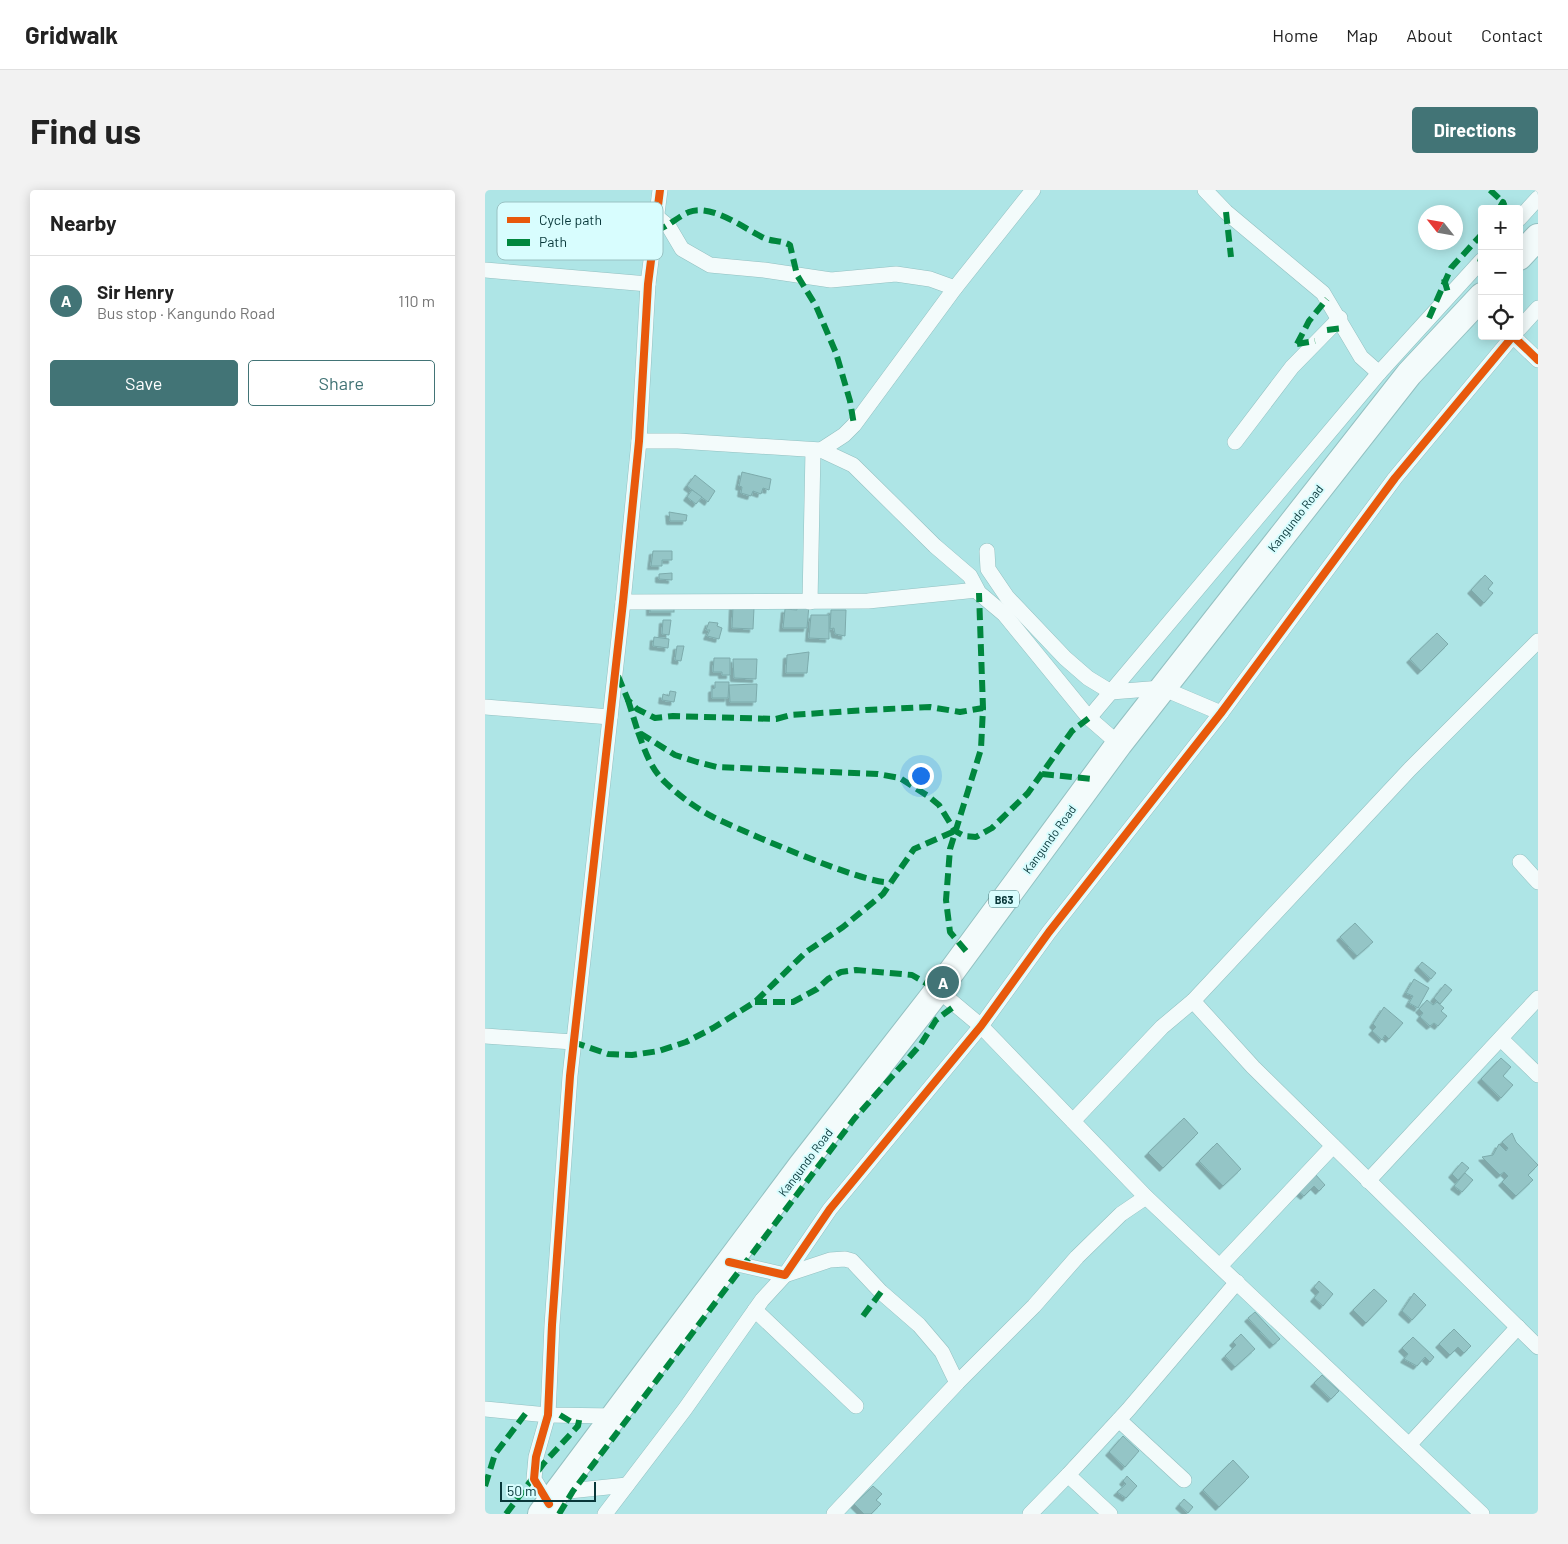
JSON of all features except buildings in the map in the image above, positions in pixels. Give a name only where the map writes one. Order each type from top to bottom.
[{"type":"highway","points":[[1523,252],[1538,237]]},
{"type":"highway","name":"Kangundo Road","points":[[550,1503],[729,1262],[938,990],[1162,688],[1409,374],[1478,300]]},
{"type":"street","points":[[1205,190],[1226,212],[1323,293],[1340,318],[1343,328],[1356,349],[1379,373]]},
{"type":"street","points":[[817,450],[844,435],[854,425],[955,288],[1030,191]]},
{"type":"street","points":[[1523,215],[1538,198]]},
{"type":"street","points":[[663,222],[669,226],[682,249],[696,259],[710,265],[764,270],[831,280],[896,274],[930,279],[955,288]]},
{"type":"street","points":[[627,1485],[550,1503],[534,1479],[536,1457],[548,1415],[552,1315],[573,1042],[623,602],[639,441],[648,284],[651,260]]},
{"type":"street","points":[[1089,718],[1379,373],[1478,264]]},
{"type":"street","points":[[485,270],[648,284]]},
{"type":"street","points":[[1523,325],[1538,308]]},
{"type":"street","points":[[1235,442],[1292,367],[1340,318]]},
{"type":"street","points":[[605,1514],[685,1409],[755,1310],[785,1275],[830,1209],[981,1026],[1049,932],[1221,712],[1395,478],[1513,336],[1538,360]]},
{"type":"street","points":[[639,441],[678,440],[817,450],[853,466],[935,546],[970,576],[977,590],[1004,614],[1089,718],[1119,744]]},
{"type":"street","points":[[810,602],[817,450]]},
{"type":"street","points":[[987,551],[988,568],[1007,598],[1065,658],[1088,678],[1111,692],[1162,688],[1221,712]]},
{"type":"street","points":[[623,602],[868,601],[977,590]]},
{"type":"street","points":[[1073,1121],[1162,1027],[1193,1000],[1410,769],[1538,641]]},
{"type":"street","points":[[485,707],[610,717]]},
{"type":"street","points":[[1520,862],[1538,882]]},
{"type":"street","points":[[938,990],[981,1026],[1145,1197],[1482,1514]]},
{"type":"street","points":[[1368,1181],[1538,998]]},
{"type":"street","points":[[1193,1000],[1253,1067],[1538,1347]]},
{"type":"street","points":[[485,1036],[573,1042]]},
{"type":"street","points":[[1501,1039],[1538,1075]]},
{"type":"street","points":[[1220,1266],[1333,1146]]},
{"type":"street","points":[[834,1514],[957,1383],[1034,1306],[1077,1257],[1121,1214],[1145,1197]]},
{"type":"street","points":[[729,1262],[785,1275],[830,1260],[845,1259],[853,1261],[881,1292],[919,1325],[942,1352],[957,1383]]},
{"type":"street","points":[[1030,1514],[1119,1420],[1237,1282]]},
{"type":"street","points":[[755,1310],[855,1406]]},
{"type":"street","points":[[1409,1445],[1518,1327]]},
{"type":"street","points":[[485,1408],[548,1415],[614,1416]]},
{"type":"street","points":[[1119,1420],[1184,1480]]},
{"type":"street","points":[[1068,1475],[1110,1514]]},
{"type":"marked path","points":[[1490,190],[1503,202]]},
{"type":"marked path","points":[[1501,205],[1503,202],[1504,205]]},
{"type":"marked path","points":[[663,227],[689,212],[707,211],[728,218],[764,238],[790,245],[797,275],[816,306],[836,353],[850,401],[854,425]]},
{"type":"marked path","points":[[1226,212],[1231,257]]},
{"type":"marked path","points":[[1429,318],[1451,268],[1478,238]]},
{"type":"marked path","points":[[1444,279],[1449,296]]},
{"type":"marked path","points":[[1297,344],[1309,321],[1327,299]]},
{"type":"marked path","points":[[1327,330],[1343,328]]},
{"type":"marked path","points":[[1297,344],[1315,341]]},
{"type":"marked path","points":[[966,951],[950,932],[946,900],[950,849],[981,749],[983,708],[979,593]]},
{"type":"marked path","points":[[618,676],[628,700],[637,709],[655,718],[673,716],[776,719],[791,715],[866,710],[930,707],[960,712],[983,708]]},
{"type":"marked path","points":[[628,700],[638,732],[675,755],[717,767],[878,774],[900,778],[939,805],[955,831],[964,836],[976,837],[992,828],[1028,793],[1072,731],[1089,718]]},
{"type":"marked path","points":[[638,732],[649,760],[661,779],[683,798],[707,814],[831,867],[877,881],[890,882]]},
{"type":"marked path","points":[[1042,774],[1092,779]]},
{"type":"marked path","points":[[573,1042],[608,1054],[632,1055],[659,1051],[686,1042],[713,1028],[755,1002],[806,952],[843,927],[883,894],[914,849],[955,831]]},
{"type":"marked path","points":[[755,1002],[793,1002],[817,989],[828,979],[841,972],[856,970],[912,975],[938,990]]},
{"type":"marked path","points":[[559,1514],[573,1491],[854,1119],[921,1044],[936,1020],[956,1005]]},
{"type":"marked path","points":[[863,1316],[881,1292]]},
{"type":"marked path","points":[[485,1486],[495,1454],[526,1413]]},
{"type":"marked path","points":[[560,1415],[578,1426]]},
{"type":"marked path","points":[[506,1514],[544,1463],[578,1426],[580,1415]]},
{"type":"cycle path","points":[[658,202],[660,190]]},
{"type":"cycle path","points":[[549,1504],[534,1479],[536,1457],[548,1415],[552,1325],[570,1076],[639,441],[651,260]]},
{"type":"cycle path","points":[[729,1262],[785,1275],[830,1209],[981,1026],[1049,932],[1221,713],[1395,478],[1513,336],[1538,360]]},
{"type":"place","name":"Sir Henry","points":[[943,982]]}]
